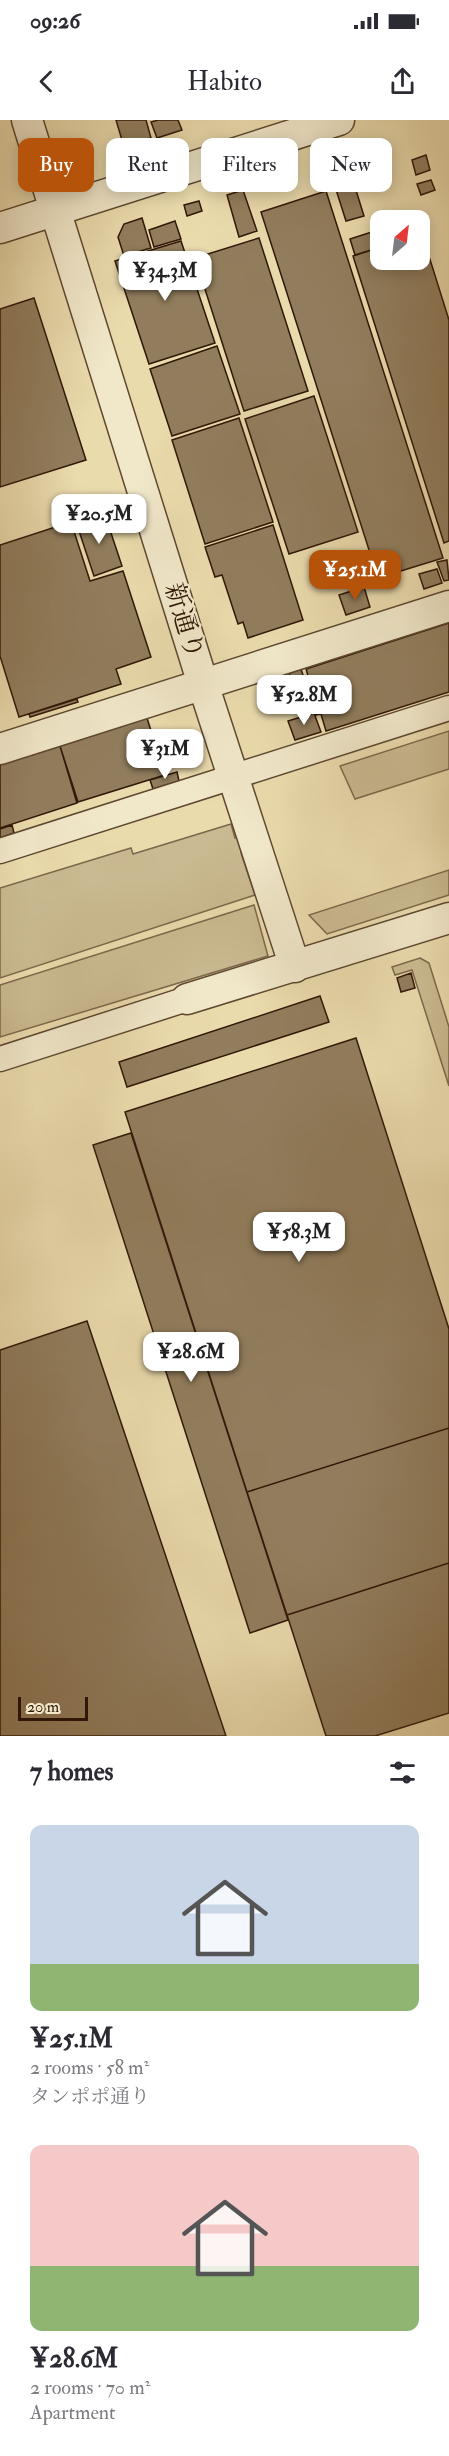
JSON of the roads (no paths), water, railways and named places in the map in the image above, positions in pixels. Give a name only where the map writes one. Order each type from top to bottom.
[{"type":"street","name":"新通り","points":[[27,120],[203,684],[295,967]]},
{"type":"street","points":[[0,228],[339,120]]},
{"type":"street","points":[[0,749],[449,606]]},
{"type":"street","points":[[0,851],[449,708]]},
{"type":"street","points":[[0,1059],[449,918]]}]
